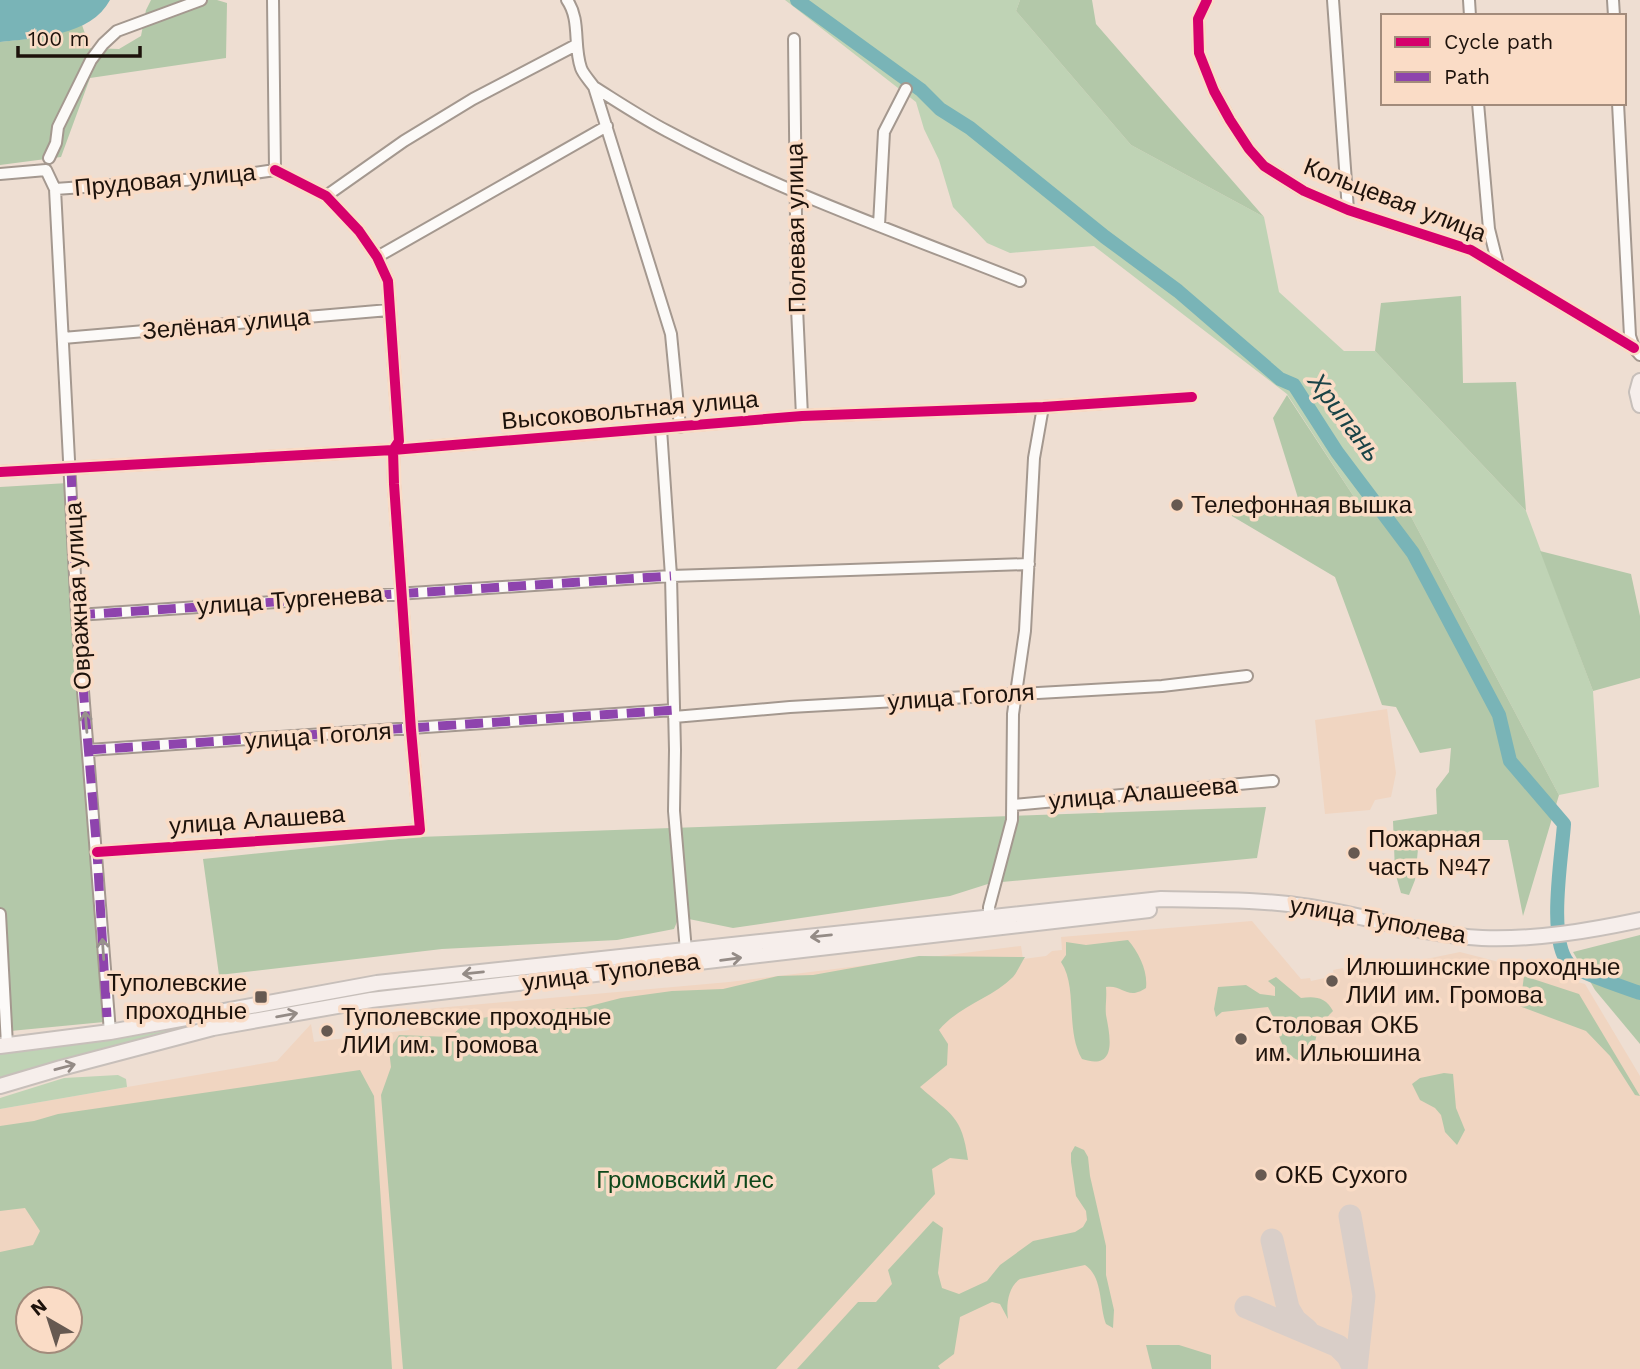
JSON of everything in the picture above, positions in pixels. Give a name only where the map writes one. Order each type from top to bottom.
[{"type":"main road","points":[[1640,381],[1637,392],[1640,405]]},
{"type":"main road","name":"улица Туполева","points":[[4,1045],[109,1025],[377,983],[1161,899],[1230,900],[1309,907],[1441,934],[1507,938],[1546,936],[1639,920]]},
{"type":"main road","name":"улица Туполева","points":[[0,1086],[213,1028],[371,1000],[1230,900]]},
{"type":"street","points":[[49,158],[56,143],[58,127],[91,60],[103,44],[117,31],[201,0]]},
{"type":"street","points":[[273,0],[275,170],[326,196],[359,231],[377,257],[388,281],[399,440],[393,450],[411,730]]},
{"type":"street","points":[[567,0],[576,20],[576,45],[581,69],[594,87],[671,334],[680,427]]},
{"type":"street","name":"Кольцевая улица","points":[[1207,0],[1198,19],[1199,53],[1214,91],[1250,149],[1264,166],[1304,191],[1348,210],[1472,250],[1637,352]]},
{"type":"street","points":[[1333,0],[1348,210]]},
{"type":"street","name":"Полевая улица","points":[[794,39],[797,308],[802,416]]},
{"type":"street","points":[[326,196],[404,141],[472,99],[576,45]]},
{"type":"street","points":[[594,87],[666,131],[795,190],[1020,281]]},
{"type":"street","points":[[879,225],[884,132],[906,89]]},
{"type":"street","points":[[1478,105],[1489,229],[1499,265]]},
{"type":"street","points":[[1618,105],[1630,327],[1637,352]]},
{"type":"street","points":[[377,257],[607,126]]},
{"type":"street","points":[[0,174],[46,170],[55,189]]},
{"type":"street","name":"Прудовая улица","points":[[55,189],[227,177],[275,170]]},
{"type":"street","name":"Овражная улица","points":[[55,189],[77,615],[109,1025]]},
{"type":"street","name":"Зелёная улица","points":[[63,338],[389,310]]},
{"type":"street","name":"Высоковольтная улица","points":[[0,472],[393,450],[802,416],[1043,407],[1192,397]]},
{"type":"street","points":[[989,917],[989,907],[1012,821],[1014,694],[1025,631],[1034,458],[1043,407]]},
{"type":"street","points":[[661,429],[671,576],[674,811],[686,951]]},
{"type":"street","name":"улица Тургенева","points":[[77,615],[671,576],[1029,564]]},
{"type":"street","name":"улица Гоголя","points":[[88,750],[1162,686],[1247,676]]},
{"type":"street","name":"улица Алашева","points":[[97,852],[420,830],[411,730]]},
{"type":"street","name":"улица Алашеева","points":[[1013,805],[1273,781]]},
{"type":"street","points":[[0,914],[4,1045]]},
{"type":"shaded area","points":[[1387,709],[1396,773],[1391,797],[1375,800],[1370,810],[1325,814],[1315,720]]},
{"type":"shaded area","points":[[1252,921],[1301,979],[1310,978],[1311,981],[1334,976],[1333,970],[1343,968],[1344,972],[1364,972],[1460,952],[1585,984],[1640,1076],[1640,1369],[0,1369],[0,1109],[277,1061],[311,1024],[314,1042],[409,1030],[407,1012],[437,1008],[729,982],[1021,946],[1023,959],[1046,956],[1052,951],[1062,950],[1061,937]]},
{"type":"green space","points":[[151,0],[217,0],[227,3],[226,58],[90,78],[61,157],[0,165],[0,42],[52,36],[82,25],[90,48],[119,49],[141,36],[146,10]]},
{"type":"green space","points":[[785,0],[1020,0],[1016,11],[1131,145],[1264,217],[1279,292],[1344,351],[1375,351],[1526,511],[1593,691],[1599,787],[1559,795],[1407,509],[1358,503],[1287,394],[1094,246],[1010,253],[987,243],[953,207],[939,160],[924,129],[916,102]]},
{"type":"green space","points":[[1020,0],[1092,0],[1096,24],[1264,217],[1131,145],[1016,11]]},
{"type":"green space","points":[[1461,296],[1463,383],[1516,382],[1526,511],[1375,351],[1381,303]]},
{"type":"green space","points":[[1287,395],[1358,503],[1407,509],[1559,795],[1523,916],[1508,840],[1464,840],[1448,850],[1418,849],[1415,880],[1409,895],[1401,893],[1395,872],[1393,821],[1437,814],[1436,789],[1449,772],[1451,748],[1420,753],[1396,707],[1382,705],[1335,577],[1220,509],[1298,498],[1273,418]]},
{"type":"green space","points":[[68,483],[76,648],[104,1022],[0,1032],[0,487]]},
{"type":"green space","points":[[1540,551],[1631,574],[1640,616],[1640,678],[1593,691]]},
{"type":"green space","points":[[1266,807],[1257,858],[991,883],[950,896],[733,928],[679,917],[674,929],[617,940],[442,949],[219,975],[203,859],[418,837]]},
{"type":"green space","points":[[1640,935],[1640,1044],[1595,990],[1573,952]]},
{"type":"green space","points":[[1128,940],[1142,962],[1146,988],[1140,992],[1129,993],[1106,987],[1109,1049],[1102,1060],[1082,1059],[1074,1035],[1069,984],[1061,962],[1066,955],[1066,942],[1086,945]]},
{"type":"green space","name":"Громовский лес","points":[[919,956],[1025,957],[1015,975],[1004,985],[956,1014],[939,1030],[948,1044],[947,1065],[920,1087],[953,1117],[962,1134],[968,1160],[950,1158],[932,1169],[935,1194],[776,1369],[403,1369],[381,1095],[391,1067],[389,1050],[399,1035],[450,1037],[462,1026],[477,1019],[515,1012],[586,1007],[621,998],[672,991],[723,989],[778,976],[813,975]]},
{"type":"green space","points":[[1524,976],[1579,994],[1640,1096],[1635,1095],[1610,1056],[1586,1031],[1519,1006],[1517,998],[1522,991]]},
{"type":"green space","points":[[1276,977],[1301,998],[1320,998],[1333,1011],[1321,1026],[1316,1037],[1314,1056],[1307,1062],[1297,1060],[1285,1049],[1268,1007],[1222,1012],[1216,1017],[1214,1009],[1218,987],[1246,985],[1260,994],[1275,996],[1275,987],[1268,981]]},
{"type":"green space","points":[[181,1025],[181,1030],[78,1055],[0,1078],[0,1051]]},
{"type":"green space","points":[[360,1070],[374,1096],[392,1369],[0,1369],[0,1252],[33,1245],[40,1231],[25,1208],[0,1211],[0,1126],[58,1114]]},
{"type":"green space","points":[[1453,1074],[1456,1108],[1465,1130],[1457,1145],[1445,1132],[1441,1115],[1435,1108],[1420,1100],[1412,1084],[1420,1078]]},
{"type":"green space","points":[[118,1075],[126,1079],[127,1087],[0,1109],[0,1098],[64,1078]]},
{"type":"green space","points":[[1075,1146],[1084,1150],[1088,1157],[1106,1246],[1106,1275],[1114,1310],[1113,1328],[1106,1324],[1098,1284],[1091,1270],[1085,1265],[1020,1279],[1009,1297],[1008,1319],[1000,1304],[992,1302],[960,1317],[954,1354],[938,1366],[940,1369],[797,1369],[858,1302],[876,1302],[892,1284],[888,1270],[933,1221],[943,1228],[938,1273],[942,1288],[959,1294],[987,1281],[1000,1265],[1033,1241],[1075,1232],[1083,1227],[1087,1220],[1086,1211],[1076,1196],[1071,1162],[1071,1153]]},
{"type":"green space","points":[[1146,1345],[1179,1345],[1211,1355],[1211,1369],[1152,1369]]},
{"type":"water","points":[[0,0],[110,0],[101,12],[76,28],[46,36],[0,42]]},
{"type":"waterway","name":"Хрипань","points":[[797,0],[921,90],[940,109],[970,128],[1105,237],[1178,291],[1280,379],[1294,385],[1337,452],[1413,553],[1499,715],[1510,761],[1564,824],[1557,918],[1562,952],[1574,967],[1640,993]]},
{"type":"taxiway","points":[[1350,1216],[1364,1296],[1356,1369]]},
{"type":"taxiway","points":[[1272,1240],[1288,1308],[1295,1320],[1307,1330]]},
{"type":"taxiway","points":[[1246,1307],[1338,1346],[1348,1356],[1354,1369]]},
{"type":"marked path","points":[[71,469],[77,615],[97,852],[107,1017]]},
{"type":"marked path","points":[[77,615],[671,576]]},
{"type":"marked path","points":[[88,750],[674,710]]},
{"type":"cycle path","points":[[1207,0],[1198,19],[1199,53],[1214,91],[1230,120],[1264,166],[1304,191],[1348,210],[1471,250],[1634,348]]},
{"type":"cycle path","points":[[97,852],[420,830],[394,484],[393,450],[399,441],[388,281],[377,257],[359,231],[326,196],[275,170]]},
{"type":"cycle path","points":[[0,472],[393,450],[802,416],[1043,407],[1192,397]]},
{"type":"place","name":"Телефонная вышка","points":[[1177,505]]},
{"type":"place","name":"Пожарная часть №47","points":[[1354,853]]},
{"type":"place","name":"Илюшинские проходные ЛИИ им. Громова","points":[[1332,981]]},
{"type":"place","name":"Туполевские проходные","points":[[261,997]]},
{"type":"place","name":"Туполевские проходные ЛИИ им. Громова","points":[[327,1031]]},
{"type":"place","name":"Столовая ОКБ им. Ильюшина","points":[[1241,1039]]},
{"type":"place","name":"ОКБ Сухого","points":[[1261,1175]]}]
